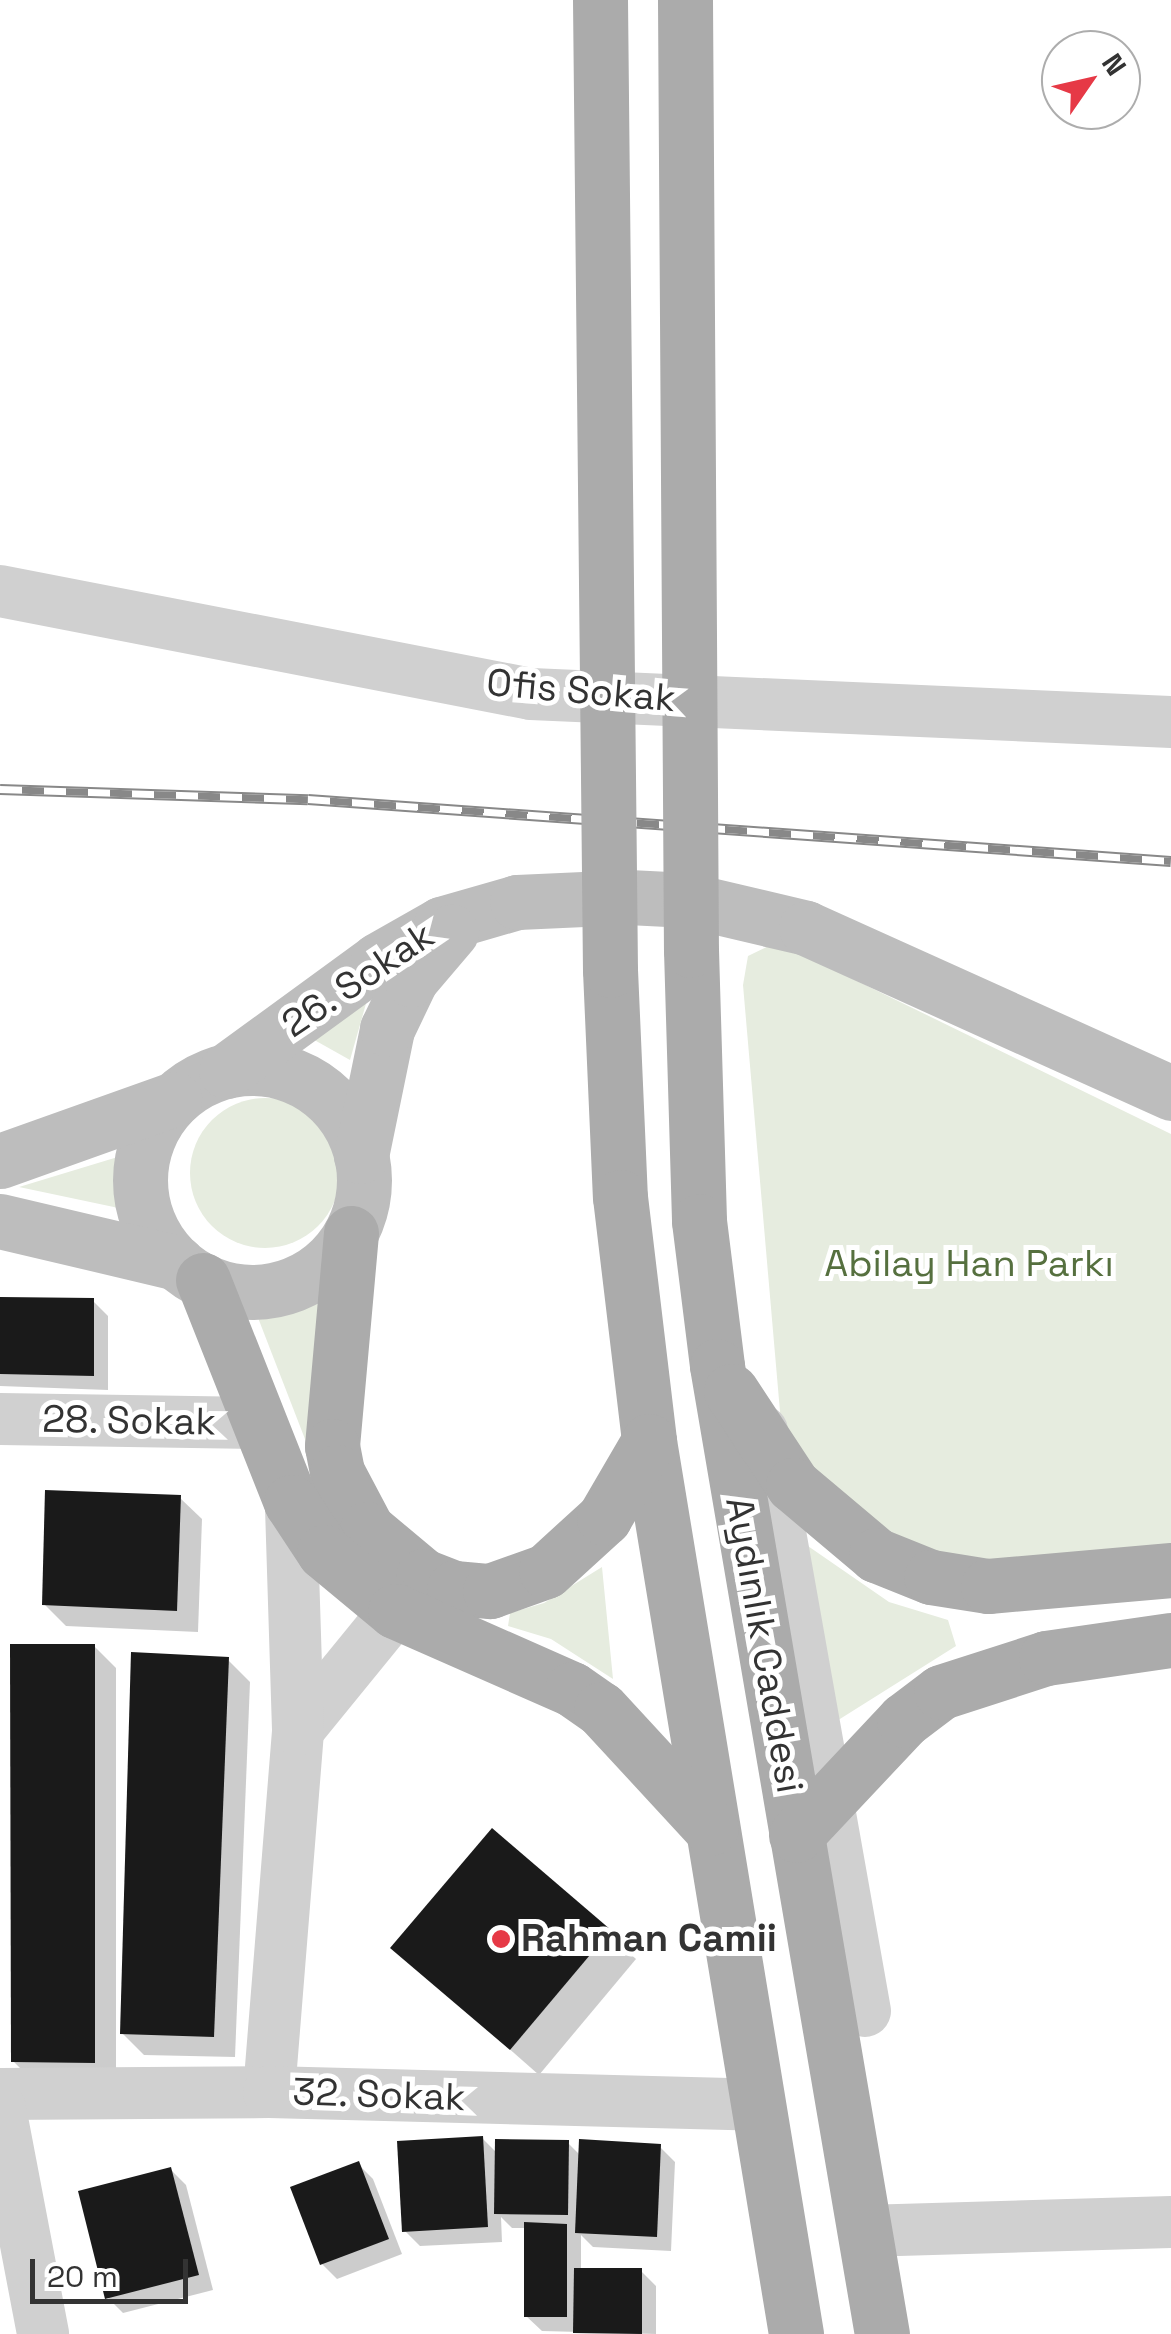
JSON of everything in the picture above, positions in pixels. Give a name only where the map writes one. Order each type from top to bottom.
[{"type":"main road","name":"Aydınlık Caddesi","points":[[600,0],[610,970],[620,1197],[649,1442],[796,2334]]},
{"type":"main road","name":"Aydınlık Caddesi","points":[[685,0],[691,950],[699,1222],[747,1401],[812,1820],[864,2231],[882,2334]]},
{"type":"main road","points":[[351,1233],[332,1446],[337,1472],[367,1529],[423,1576],[454,1588],[490,1591],[546,1571],[604,1518],[649,1442]]},
{"type":"main road","points":[[190,1272],[291,1502],[324,1552],[395,1611],[586,1699],[641,1747],[712,1829]]},
{"type":"main road","points":[[747,1401],[794,1486],[876,1554],[930,1577],[988,1586],[1171,1570]]},
{"type":"main road","points":[[812,1820],[904,1720],[941,1692],[1046,1658],[1171,1640]]},
{"type":"street","name":"Ofis Sokak","points":[[0,592],[532,694],[1171,722]]},
{"type":"street","points":[[467,913],[518,902],[628,897],[752,911],[836,941],[1171,1093]]},
{"type":"street","name":"26. Sokak","points":[[226,1071],[378,960],[467,913]]},
{"type":"street","name":"26. Sokak","points":[[361,1156],[398,1003],[467,913]]},
{"type":"street","points":[[0,1161],[174,1100],[226,1071],[285,1072],[311,1085],[352,1128],[361,1156],[364,1186],[351,1233],[320,1270],[274,1290],[250,1293],[190,1272],[0,1221]]},
{"type":"street","points":[[174,1100],[149,1137],[140,1182],[158,1240],[190,1272]]},
{"type":"street","points":[[747,1401],[812,1820],[865,2011]]},
{"type":"street","name":"28. Sokak","points":[[0,1418],[259,1423]]},
{"type":"street","points":[[269,2092],[298,1730],[291,1502]]},
{"type":"street","points":[[298,1730],[395,1611]]},
{"type":"street","name":"32. Sokak","points":[[0,2094],[269,2092],[758,2105]]},
{"type":"street","points":[[0,2108],[44,2334]]},
{"type":"street","points":[[864,2231],[1171,2222]]},
{"type":"green space","name":"Abilay Han Parkı","points":[[777,942],[1171,1134],[1171,1548],[967,1572],[898,1548],[783,1446],[743,985],[748,956]]},
{"type":"green space","points":[[369,993],[350,1060],[309,1037]]},
{"type":"green space","points":[[265,1098],[294,1104],[318,1120],[334,1144],[340,1173],[334,1202],[318,1226],[294,1242],[265,1248],[236,1242],[212,1226],[196,1202],[190,1173],[196,1144],[212,1120],[236,1104]]},
{"type":"green space","points":[[121,1156],[128,1210],[19,1187]]},
{"type":"green space","points":[[320,1304],[310,1452],[255,1310]]},
{"type":"green space","points":[[792,1535],[889,1602],[948,1620],[956,1646],[824,1729]]},
{"type":"green space","points":[[602,1567],[613,1679],[551,1639],[508,1626],[510,1613],[544,1603]]},
{"type":"building","points":[[0,1297],[94,1298],[94,1376],[0,1374]]},
{"type":"building","points":[[45,1490],[181,1495],[177,1611],[42,1605]]},
{"type":"building","points":[[10,1644],[95,1644],[95,2063],[11,2062]]},
{"type":"building","points":[[131,1652],[229,1657],[214,2037],[120,2034]]},
{"type":"building","name":"Rahman Camii","points":[[492,1828],[611,1930],[510,2050],[390,1948]]},
{"type":"building","points":[[483,2136],[488,2227],[402,2232],[397,2141]]},
{"type":"building","points":[[495,2139],[569,2140],[568,2215],[494,2214]]},
{"type":"building","points":[[579,2139],[661,2144],[657,2237],[575,2233]]},
{"type":"building","points":[[359,2161],[389,2239],[320,2265],[290,2187]]},
{"type":"building","points":[[171,2167],[199,2275],[105,2299],[78,2191]]},
{"type":"building","points":[[524,2222],[567,2224],[567,2317],[524,2317]]},
{"type":"building","points":[[574,2268],[642,2268],[642,2334],[573,2333]]},
{"type":"railway","points":[[0,789],[308,799],[1171,861]]},
{"type":"place","name":"Rahman Camii","points":[[501,1939]]}]
